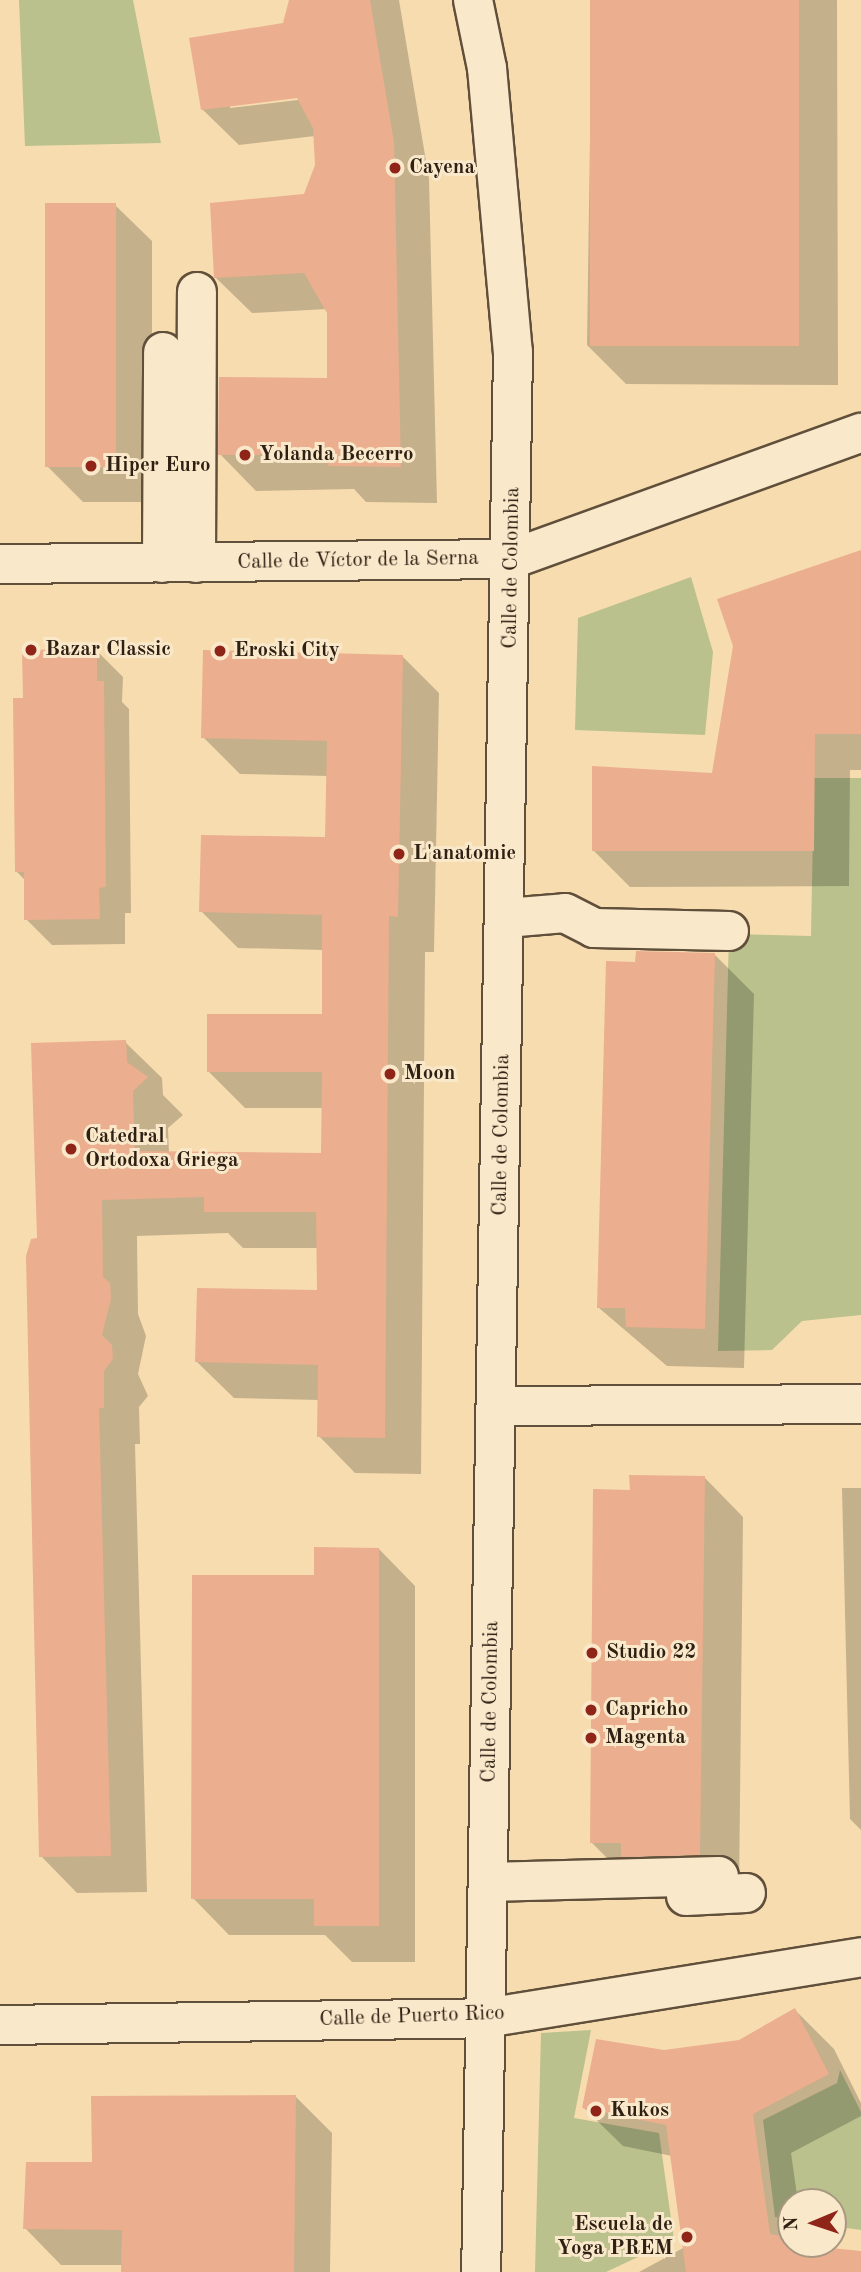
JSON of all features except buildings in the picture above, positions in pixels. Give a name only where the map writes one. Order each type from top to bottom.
[{"type":"street","name":"Calle de Colombia","points":[[473,0],[487,68],[513,352],[512,559],[481,2272]]},
{"type":"street","points":[[179,563],[197,292]]},
{"type":"street","points":[[163,352],[179,563]]},
{"type":"street","name":"Calle de Víctor de la Serna","points":[[0,564],[512,559],[861,433]]},
{"type":"street","points":[[506,918],[565,913],[594,928],[729,922]]},
{"type":"street","points":[[497,1406],[861,1404]]},
{"type":"street","points":[[488,1882],[599,1879],[733,1885]]},
{"type":"street","name":"Calle de Puerto Rico","points":[[0,2025],[485,2018],[861,1957]]},
{"type":"green space","points":[[19,0],[133,0],[161,143],[25,146]]},
{"type":"green space","points":[[691,577],[713,652],[705,735],[575,730],[578,618]]},
{"type":"green space","points":[[814,778],[861,778],[861,1315],[802,1321],[772,1350],[718,1351],[729,934],[811,936]]},
{"type":"green space","points":[[591,2030],[574,2118],[659,2133],[674,2240],[606,2272],[535,2272],[541,2033]]},
{"type":"green space","points":[[840,2070],[861,2112],[861,2230],[847,2228],[847,2188],[777,2188],[775,2217],[763,2120],[837,2083]]},
{"type":"place","name":"Cayena","points":[[395,168]]},
{"type":"place","name":"Yolanda Becerro","points":[[245,455]]},
{"type":"place","name":"Hiper Euro","points":[[91,466]]},
{"type":"place","name":"Bazar Classic","points":[[31,650]]},
{"type":"place","name":"Eroski City","points":[[220,651]]},
{"type":"place","name":"L'anatomie","points":[[399,854]]},
{"type":"place","name":"Moon","points":[[390,1074]]},
{"type":"place","name":"Catedral Ortodoxa Griega","points":[[71,1149]]},
{"type":"place","name":"Studio 22","points":[[592,1653]]},
{"type":"place","name":"Capricho","points":[[591,1710]]},
{"type":"place","name":"Magenta","points":[[591,1738]]},
{"type":"place","name":"Kukos","points":[[596,2111]]},
{"type":"place","name":"Escuela de Yoga PREM","points":[[687,2237]]}]
